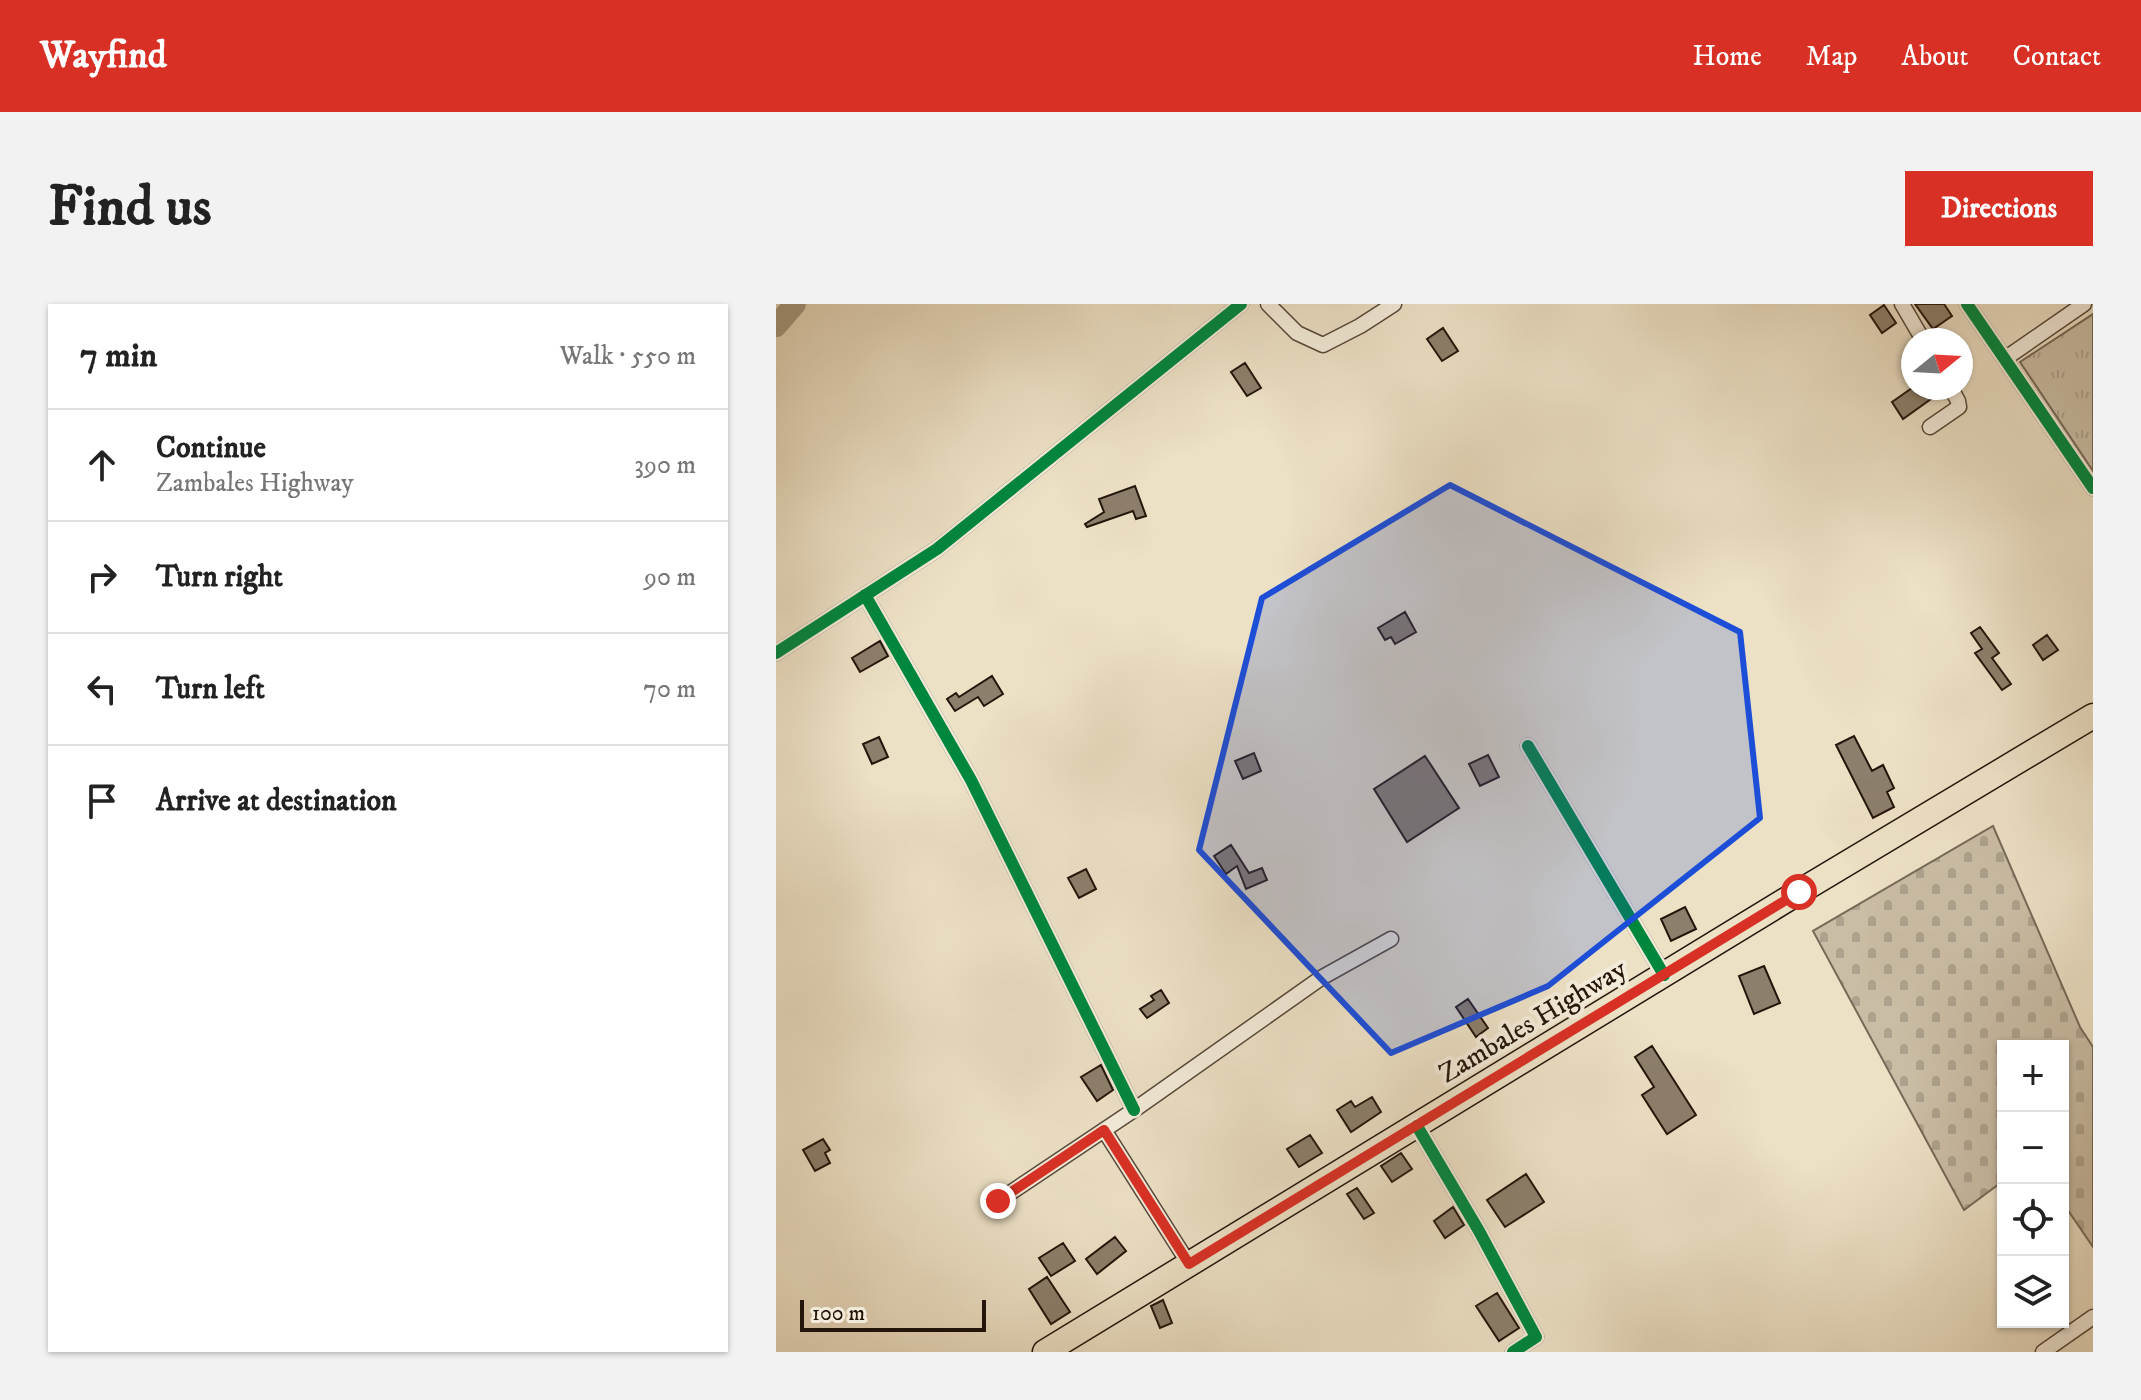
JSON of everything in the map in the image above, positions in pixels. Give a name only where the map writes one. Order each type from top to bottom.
[{"type":"main road","name":"Zambales Highway","points":[[1045,1352],[2093,716]]},
{"type":"street","points":[[776,653],[937,549],[1241,304]]},
{"type":"street","points":[[1268,304],[1297,333],[1323,345],[1394,304]]},
{"type":"street","points":[[1902,304],[1916,328]]},
{"type":"street","points":[[1967,304],[2093,488]]},
{"type":"street","points":[[2006,358],[2084,304]]},
{"type":"street","points":[[1930,427],[1959,407],[1957,400]]},
{"type":"street","points":[[865,595],[971,780],[1134,1110]]},
{"type":"street","points":[[1528,746],[1664,975]]},
{"type":"street","points":[[998,1201],[1321,978],[1391,939]]},
{"type":"street","points":[[1417,1126],[1479,1231],[1536,1337],[1513,1352]]},
{"type":"street","points":[[1104,1130],[1189,1264]]},
{"type":"street","points":[[2043,1352],[2093,1317]]},
{"type":"highlighted area","points":[[1450,485],[1740,632],[1760,818],[1548,986],[1391,1053],[1199,850],[1262,598]]},
{"type":"green space","points":[[2093,314],[2093,471],[2020,362]]},
{"type":"green space","points":[[1993,826],[2080,1027],[2093,1047],[2093,1247],[2069,1212],[2069,1040],[1997,1040],[1997,1185],[1964,1210],[1813,931]]},
{"type":"building","points":[[1915,304],[1944,304],[1952,316],[1932,328]]},
{"type":"building","points":[[1884,305],[1896,323],[1882,333],[1870,315]]},
{"type":"building","points":[[1443,328],[1458,351],[1442,361],[1427,339]]},
{"type":"building","points":[[1245,363],[1261,388],[1247,396],[1231,372]]},
{"type":"building","points":[[1901,396],[1901,400],[1930,400],[1903,419],[1892,402]]},
{"type":"building","points":[[1135,486],[1146,516],[1136,519],[1133,511],[1087,527],[1085,524],[1104,512],[1099,499]]},
{"type":"building","points":[[1405,612],[1416,632],[1395,644],[1391,637],[1385,640],[1378,628]]},
{"type":"building","points":[[1980,627],[1999,653],[1992,658],[2011,684],[2002,690],[1975,653],[1982,649],[1971,633]]},
{"type":"building","points":[[2047,635],[2058,650],[2043,660],[2033,645]]},
{"type":"building","points":[[880,641],[888,656],[860,672],[852,658]]},
{"type":"building","points":[[992,676],[1003,694],[984,706],[978,697],[955,711],[947,699],[956,693],[959,697]]},
{"type":"building","points":[[1854,736],[1872,771],[1883,765],[1894,788],[1887,792],[1894,807],[1873,818],[1836,745]]},
{"type":"building","points":[[879,737],[888,757],[872,764],[863,744]]},
{"type":"building","points":[[1254,753],[1261,771],[1243,779],[1235,761]]},
{"type":"building","points":[[1488,755],[1499,777],[1480,786],[1469,764]]},
{"type":"building","points":[[1425,756],[1459,808],[1407,842],[1374,789]]},
{"type":"building","points":[[1231,845],[1249,873],[1262,868],[1267,880],[1246,889],[1237,866],[1226,874],[1214,856]]},
{"type":"building","points":[[1086,869],[1096,889],[1079,898],[1068,878]]},
{"type":"building","points":[[1685,907],[1696,929],[1671,941],[1661,919]]},
{"type":"building","points":[[1764,966],[1780,1003],[1754,1014],[1739,976]]},
{"type":"building","points":[[1161,990],[1169,1003],[1147,1018],[1140,1009],[1154,1000],[1151,996]]},
{"type":"building","points":[[1468,999],[1488,1028],[1476,1037],[1456,1007]]},
{"type":"building","points":[[1652,1046],[1696,1115],[1667,1134],[1642,1095],[1654,1087],[1635,1057]]},
{"type":"building","points":[[1101,1065],[1113,1090],[1097,1101],[1081,1077]]},
{"type":"building","points":[[1372,1097],[1381,1112],[1351,1132],[1337,1110],[1351,1101],[1355,1107]]},
{"type":"building","points":[[1310,1135],[1322,1153],[1299,1167],[1287,1149]]},
{"type":"building","points":[[823,1139],[830,1150],[825,1153],[830,1163],[815,1171],[803,1150]]},
{"type":"building","points":[[1401,1153],[1412,1169],[1392,1182],[1381,1166]]},
{"type":"building","points":[[1526,1174],[1544,1202],[1505,1227],[1487,1200]]},
{"type":"building","points":[[1357,1188],[1374,1213],[1364,1219],[1347,1194]]},
{"type":"building","points":[[1453,1207],[1464,1225],[1445,1238],[1434,1221]]},
{"type":"building","points":[[1115,1237],[1126,1251],[1097,1274],[1086,1259]]},
{"type":"building","points":[[1063,1243],[1075,1261],[1051,1276],[1039,1258]]},
{"type":"building","points":[[1047,1277],[1070,1312],[1051,1324],[1029,1289]]},
{"type":"building","points":[[1497,1293],[1519,1328],[1499,1341],[1476,1306]]},
{"type":"building","points":[[1163,1300],[1172,1323],[1160,1328],[1151,1306]]},
{"type":"waterway","points":[[776,326],[795,304]]},
{"type":"cycle path","points":[[776,653],[937,549],[1241,304]]},
{"type":"cycle path","points":[[1967,304],[2093,488]]},
{"type":"cycle path","points":[[865,595],[971,780],[1134,1110]]},
{"type":"cycle path","points":[[1528,746],[1664,975]]},
{"type":"cycle path","points":[[1417,1126],[1479,1231],[1536,1337],[1513,1352]]},
{"type":"route","points":[[998,1201],[1104,1130],[1189,1264],[1799,892]]}]
